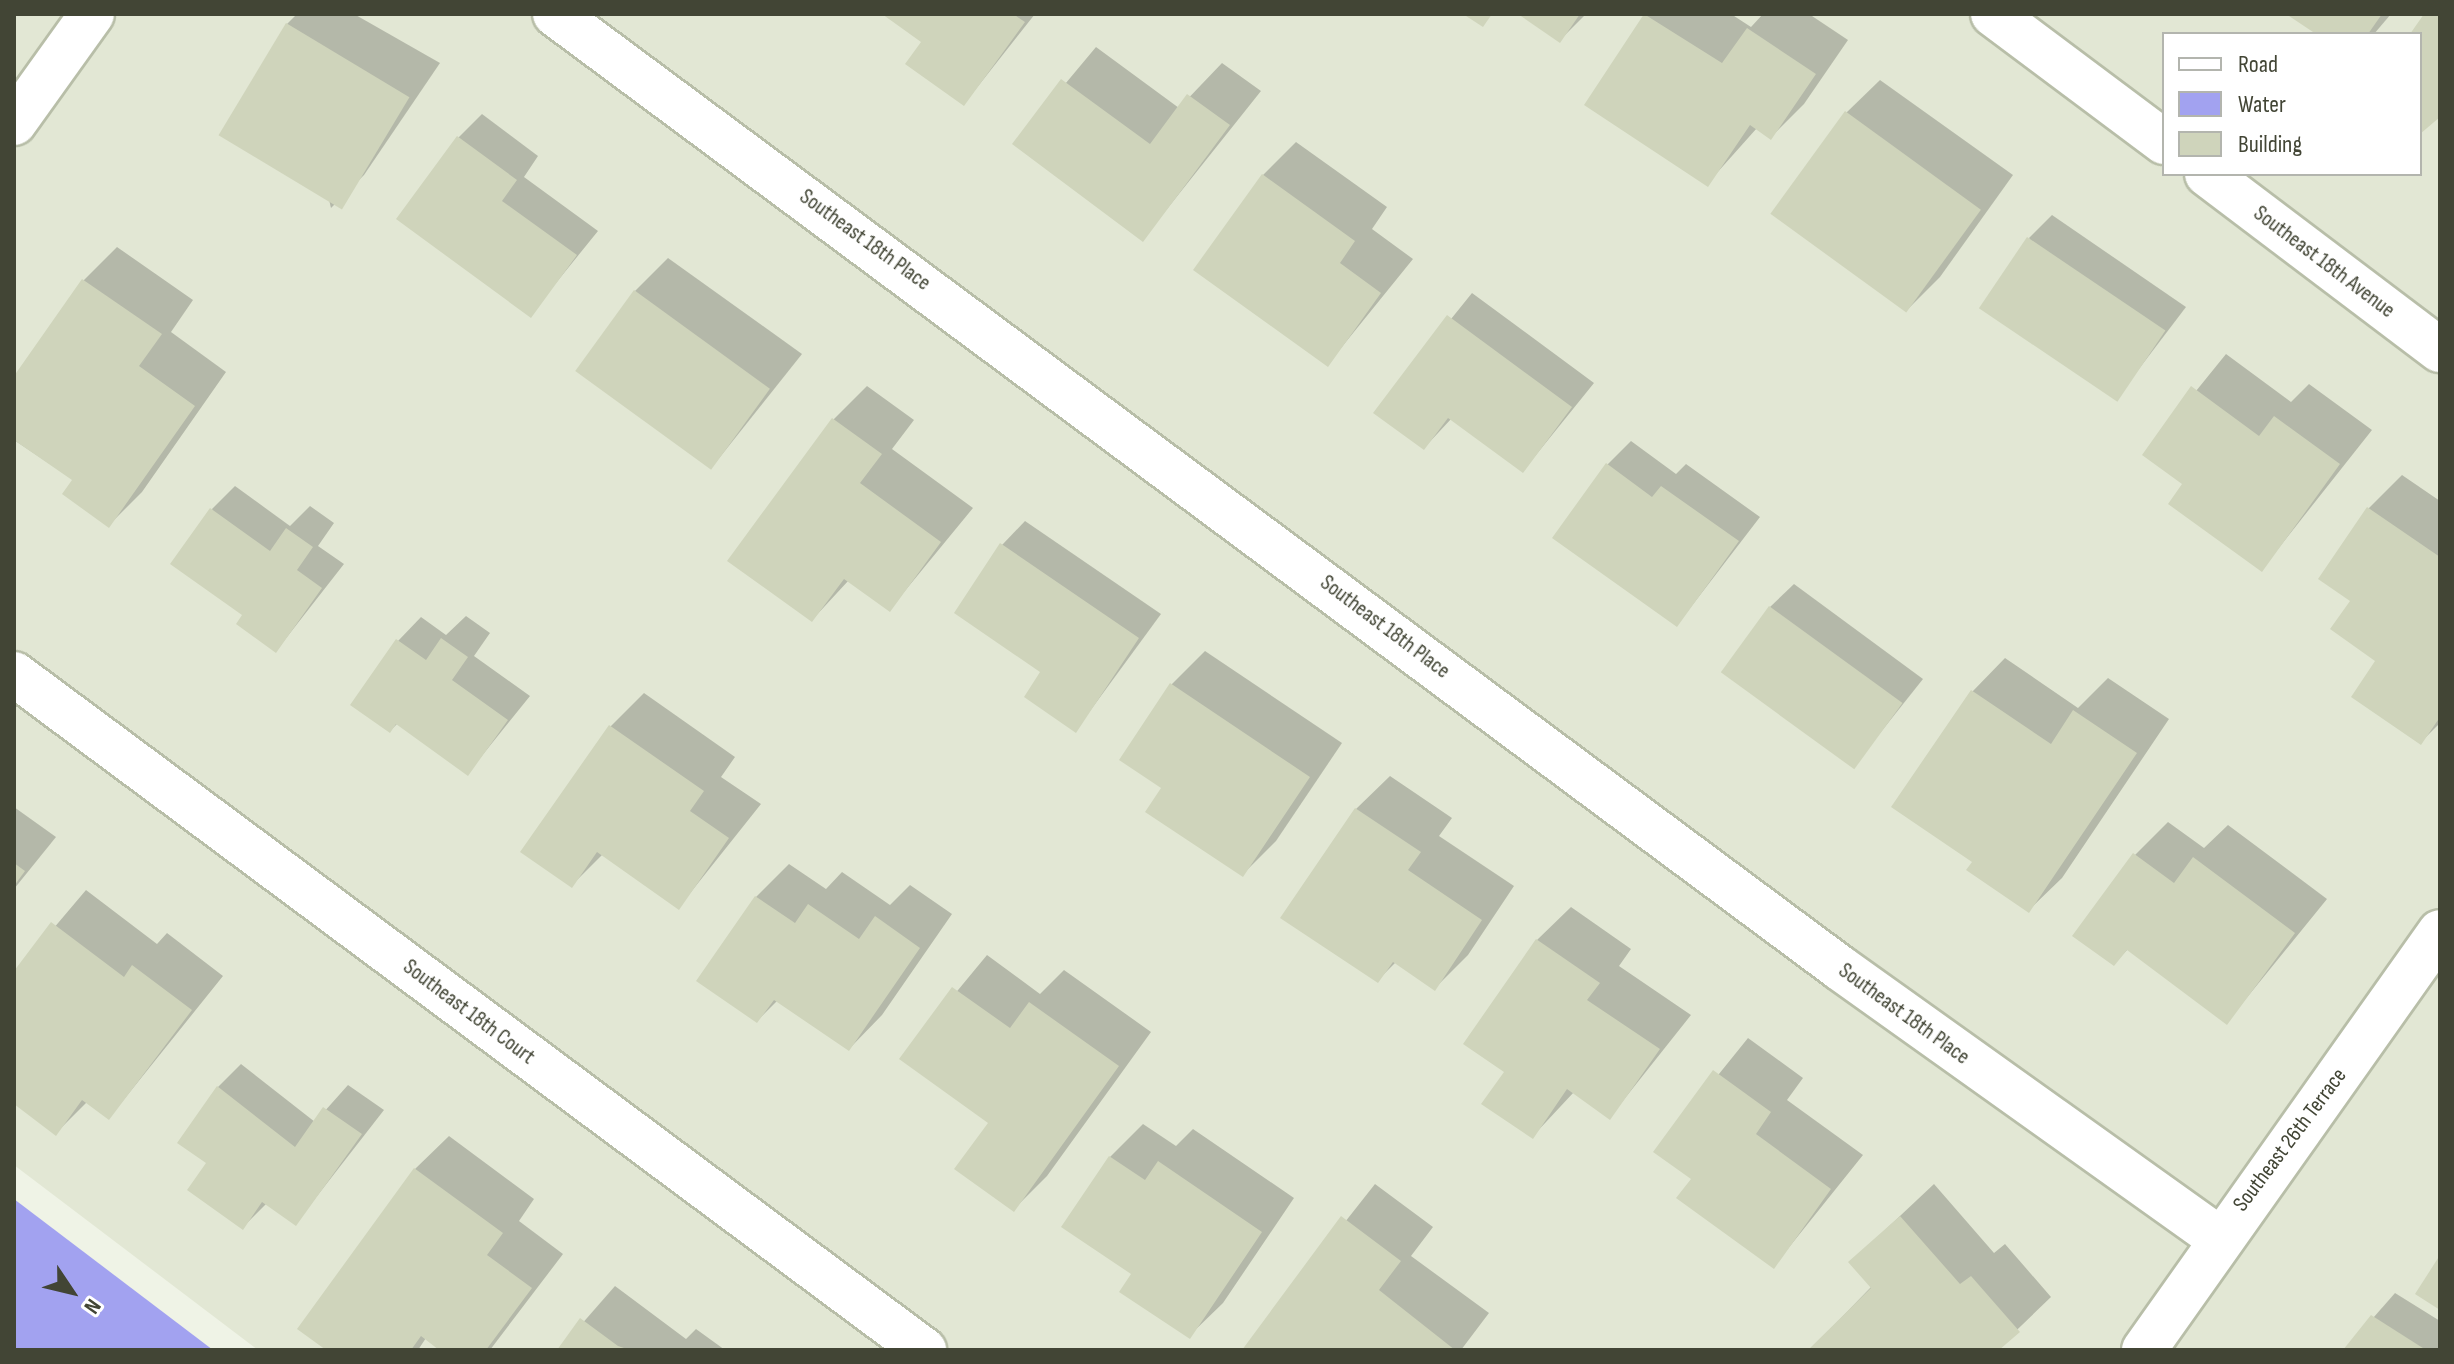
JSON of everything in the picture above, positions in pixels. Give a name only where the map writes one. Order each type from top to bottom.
[{"type":"street","points":[[14,123],[92,14]]},
{"type":"street","name":"Southeast 18th Place","points":[[555,14],[1840,968],[2217,1237]]},
{"type":"street","points":[[1993,14],[2162,141]]},
{"type":"street","name":"Southeast 18th Avenue","points":[[2210,176],[2440,350]]},
{"type":"street","name":"Southeast 18th Court","points":[[14,674],[924,1350]]},
{"type":"street","name":"Southeast 26th Terrace","points":[[2144,1350],[2217,1237],[2440,932]]},
{"type":"shaded area","points":[[14,14],[2440,14],[2440,1350],[258,1350],[14,1165]]},
{"type":"water","points":[[14,1199],[213,1350],[14,1350]]},
{"type":"building","points":[[882,14],[1013,14],[1025,22],[964,106],[905,64],[921,42]]},
{"type":"building","points":[[1463,14],[1492,14],[1483,27]]},
{"type":"building","points":[[1518,14],[1580,14],[1560,43]]},
{"type":"building","points":[[1644,14],[1722,63],[1747,28],[1816,74],[1771,140],[1750,125],[1708,187],[1584,105]]},
{"type":"building","points":[[2286,14],[2382,14],[2369,32],[2313,32]]},
{"type":"building","points":[[2424,14],[2440,14],[2440,117],[2422,132],[2422,32],[2411,32]]},
{"type":"building","points":[[286,23],[409,97],[342,209],[219,135]]},
{"type":"building","points":[[1061,79],[1150,144],[1187,94],[1230,125],[1143,242],[1012,144]]},
{"type":"building","points":[[1845,111],[1981,210],[1906,312],[1770,214]]},
{"type":"building","points":[[457,136],[517,180],[502,201],[577,255],[531,318],[396,219]]},
{"type":"building","points":[[1262,174],[1355,241],[1340,263],[1381,293],[1328,367],[1193,270]]},
{"type":"building","points":[[2027,237],[2165,330],[2117,402],[1979,308]]},
{"type":"building","points":[[82,279],[162,334],[139,366],[195,406],[109,528],[62,494],[72,480],[14,440],[14,376]]},
{"type":"building","points":[[634,290],[770,389],[711,470],[575,371]]},
{"type":"building","points":[[1447,315],[1572,407],[1523,473],[1448,418],[1424,450],[1373,413]]},
{"type":"building","points":[[2191,386],[2259,436],[2274,416],[2340,464],[2262,572],[2168,504],[2182,484],[2142,455]]},
{"type":"building","points":[[832,418],[882,454],[860,483],[941,542],[890,612],[844,579],[812,622],[727,561]]},
{"type":"building","points":[[1606,463],[1652,497],[1661,486],[1739,541],[1677,627],[1552,538]]},
{"type":"building","points":[[2367,507],[2440,557],[2440,717],[2421,745],[2351,697],[2375,661],[2330,629],[2350,601],[2318,579]]},
{"type":"building","points":[[210,508],[270,551],[286,528],[313,547],[297,570],[322,588],[276,653],[236,624],[242,615],[170,564]]},
{"type":"building","points":[[1000,543],[1139,638],[1076,733],[1024,697],[1040,672],[954,613]]},
{"type":"building","points":[[1769,606],[1902,703],[1854,769],[1721,672]]},
{"type":"building","points":[[441,638],[468,657],[452,680],[508,720],[468,776],[396,724],[390,733],[350,705],[396,639],[426,660]]},
{"type":"building","points":[[1170,683],[1310,777],[1243,877],[1145,812],[1161,788],[1119,760]]},
{"type":"building","points":[[1971,690],[2051,744],[2073,710],[2137,753],[2029,913],[1966,870],[1972,862],[1891,807]]},
{"type":"building","points":[[609,725],[704,791],[690,811],[729,838],[679,910],[597,852],[572,888],[520,852]]},
{"type":"building","points":[[1355,808],[1421,852],[1408,870],[1482,920],[1435,991],[1393,962],[1378,983],[1280,918]]},
{"type":"building","points":[[2133,853],[2174,883],[2193,857],[2295,933],[2227,1025],[2127,950],[2114,966],[2072,936]]},
{"type":"building","points":[[14,863],[25,871],[14,886]]},
{"type":"building","points":[[755,896],[795,923],[808,904],[859,939],[875,916],[920,948],[849,1051],[774,1000],[757,1023],[696,981]]},
{"type":"building","points":[[51,922],[124,977],[132,965],[192,1010],[109,1120],[82,1100],[56,1136],[14,1104],[14,971]]},
{"type":"building","points":[[1536,939],[1600,983],[1587,1000],[1660,1049],[1610,1120],[1567,1089],[1533,1139],[1481,1104],[1504,1072],[1463,1044]]},
{"type":"building","points":[[952,987],[1010,1028],[1029,1002],[1119,1066],[1014,1212],[954,1169],[988,1123],[899,1059]]},
{"type":"building","points":[[1713,1070],[1771,1112],[1756,1134],[1831,1189],[1774,1269],[1676,1198],[1691,1179],[1653,1152]]},
{"type":"building","points":[[217,1086],[295,1147],[323,1107],[362,1134],[296,1226],[262,1202],[243,1230],[187,1190],[206,1163],[177,1143]]},
{"type":"building","points":[[1109,1156],[1145,1180],[1158,1161],[1262,1232],[1190,1339],[1119,1292],[1131,1274],[1061,1227]]},
{"type":"building","points":[[414,1168],[503,1233],[487,1255],[532,1288],[486,1350],[439,1350],[421,1336],[411,1350],[326,1350],[297,1329]]},
{"type":"building","points":[[1341,1216],[1401,1261],[1379,1290],[1455,1350],[1242,1350]]},
{"type":"building","points":[[1900,1216],[1960,1284],[1971,1276],[2020,1332],[1999,1350],[1808,1350],[1871,1288],[1848,1262]]},
{"type":"building","points":[[2440,1255],[2440,1310],[2415,1294]]},
{"type":"building","points":[[2371,1315],[2426,1350],[2343,1350]]},
{"type":"building","points":[[580,1318],[618,1346],[630,1350],[557,1350]]}]
